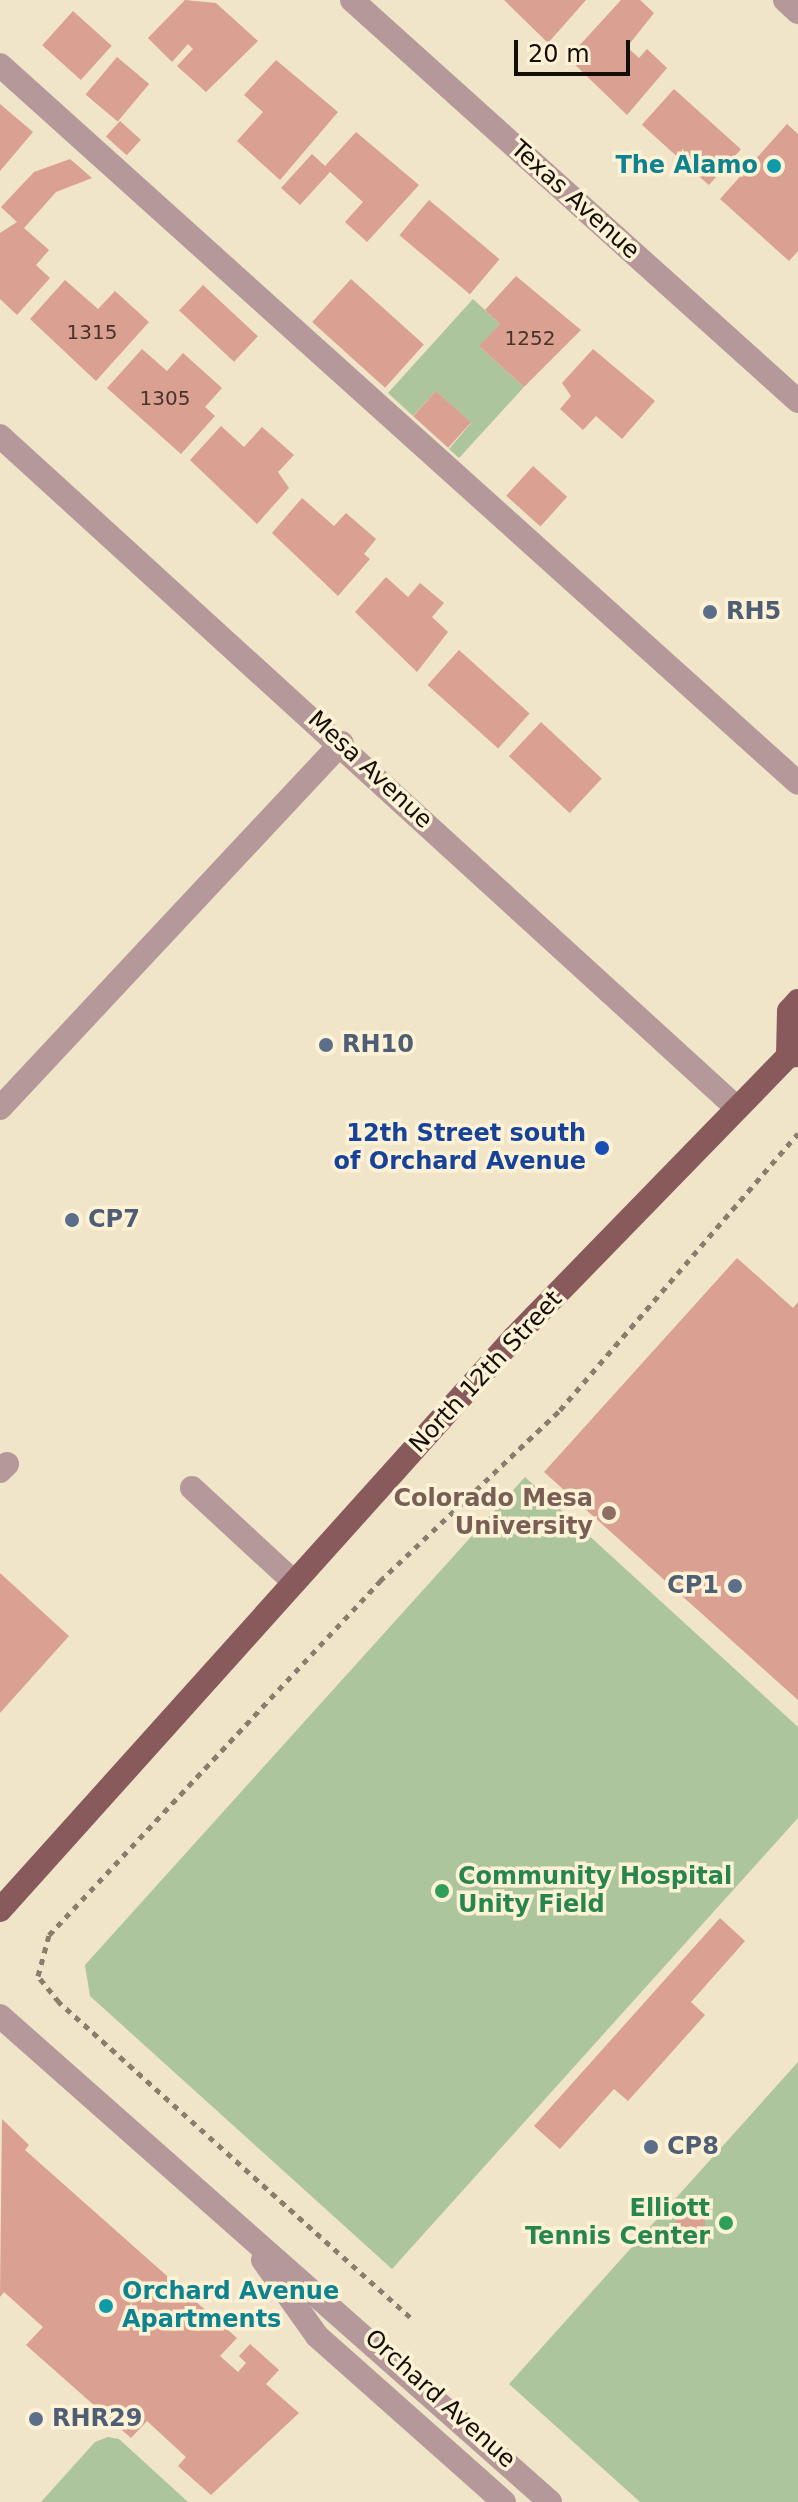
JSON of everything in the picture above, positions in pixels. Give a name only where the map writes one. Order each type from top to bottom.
[{"type":"main road","name":"North 12th Street","points":[[0,1910],[514,1338],[737,1108],[793,1055],[789,1011],[798,1001]]},
{"type":"street","name":"Texas Avenue","points":[[352,0],[798,401]]},
{"type":"street","points":[[785,0],[798,12]]},
{"type":"street","points":[[0,65],[798,783]]},
{"type":"street","name":"Mesa Avenue","points":[[0,436],[341,743],[737,1108]]},
{"type":"street","points":[[0,1108],[341,743]]},
{"type":"street","points":[[192,1488],[294,1582]]},
{"type":"street","name":"Orchard Avenue","points":[[0,2016],[250,2242],[339,2309],[550,2502]]},
{"type":"street","name":"Orchard Avenue","points":[[250,2242],[317,2336],[504,2502]]},
{"type":"path","points":[[410,2317],[59,2002],[38,1976],[49,1935],[380,1581],[560,1410],[798,1133]]},
{"type":"green space","points":[[473,299],[500,324],[480,347],[524,387],[459,458],[449,449],[471,423],[436,391],[413,416],[388,393]]},
{"type":"green space","name":"Community Hospital Unity Field","points":[[525,1477],[798,1727],[798,1818],[392,2269],[90,1996],[85,1965]]},
{"type":"green space","name":"Elliott Tennis Center","points":[[798,2062],[798,2502],[640,2502],[509,2384]]},
{"type":"green space","points":[[108,2437],[119,2439],[188,2502],[41,2502],[95,2442]]},
{"type":"building","points":[[185,0],[216,3],[258,41],[206,92],[177,66],[193,49],[188,44],[172,62],[148,38]]},
{"type":"building","points":[[504,0],[586,0],[548,43]]},
{"type":"building","points":[[621,0],[640,0],[654,13],[627,47],[639,58],[647,49],[667,68],[627,115],[568,58]]},
{"type":"building","points":[[73,11],[112,46],[81,80],[42,45]]},
{"type":"building","points":[[117,57],[149,84],[118,122],[86,95]]},
{"type":"building","points":[[276,60],[338,112],[280,180],[237,141],[263,112],[244,95]]},
{"type":"building","points":[[674,89],[741,149],[709,185],[642,125]]},
{"type":"building","points":[[0,104],[33,132],[0,171]]},
{"type":"building","points":[[120,121],[141,140],[127,155],[106,137]]},
{"type":"building","name":"The Alamo","points":[[787,124],[798,134],[798,251],[789,261],[720,199]]},
{"type":"building","points":[[356,132],[419,185],[367,242],[345,222],[363,202],[330,172],[300,205],[281,188],[312,154],[325,166]]},
{"type":"building","points":[[70,159],[92,178],[56,192],[24,228],[49,250],[36,265],[50,278],[17,315],[0,299],[0,233],[17,222],[1,207],[34,172]]},
{"type":"building","points":[[429,200],[499,259],[470,294],[399,235]]},
{"type":"building","points":[[516,276],[581,330],[524,387],[479,346],[500,324],[485,310]]},
{"type":"building","points":[[351,279],[424,345],[385,388],[312,322]]},
{"type":"building","points":[[65,280],[98,309],[115,291],[149,322],[96,381],[30,319]]},
{"type":"building","points":[[203,285],[258,336],[234,362],[179,311]]},
{"type":"building","points":[[142,349],[167,371],[183,353],[222,388],[205,407],[215,416],[181,454],[107,388]]},
{"type":"building","points":[[593,349],[655,401],[622,439],[596,416],[583,430],[560,409],[571,396],[562,383]]},
{"type":"building","points":[[436,391],[471,422],[448,448],[413,416]]},
{"type":"building","points":[[221,426],[244,447],[262,427],[294,455],[278,472],[289,488],[257,524],[190,460]]},
{"type":"building","points":[[533,466],[567,497],[540,527],[506,496]]},
{"type":"building","points":[[302,498],[334,526],[346,513],[376,539],[364,554],[370,559],[338,596],[272,533]]},
{"type":"building","points":[[386,577],[408,597],[420,583],[444,603],[432,617],[448,632],[417,672],[355,612]]},
{"type":"building","points":[[459,650],[530,714],[498,748],[428,685]]},
{"type":"building","points":[[541,722],[602,779],[570,813],[509,756]]},
{"type":"building","name":"CP1","points":[[737,1258],[793,1308],[798,1302],[798,1700],[544,1472]]},
{"type":"building","points":[[0,1573],[69,1636],[0,1713]]},
{"type":"building","points":[[720,1918],[745,1941],[691,2002],[705,2015],[628,2101],[614,2089],[560,2149],[534,2126]]},
{"type":"building","name":"Orchard Avenue Apartments","points":[[2,2119],[29,2145],[25,2150],[237,2338],[220,2356],[238,2372],[246,2363],[239,2356],[250,2344],[279,2370],[266,2384],[299,2413],[211,2495],[178,2466],[186,2457],[147,2421],[131,2438],[26,2345],[43,2327],[4,2292],[0,2297]]},
{"type":"building","points":[[676,2218],[705,2218],[705,2244],[676,2244]]},
{"type":"place","name":"The Alamo","points":[[774,166]]},
{"type":"place","name":"RH5","points":[[710,612]]},
{"type":"place","name":"RH10","points":[[326,1045]]},
{"type":"place","name":"12th Street south of Orchard Avenue","points":[[602,1148]]},
{"type":"place","name":"CP7","points":[[72,1220]]},
{"type":"place","name":"Colorado Mesa University","points":[[609,1513]]},
{"type":"place","name":"CP1","points":[[735,1586]]},
{"type":"place","name":"Community Hospital Unity Field","points":[[442,1891]]},
{"type":"place","name":"CP8","points":[[651,2147]]},
{"type":"place","name":"Elliott Tennis Center","points":[[726,2223]]},
{"type":"place","name":"Orchard Avenue Apartments","points":[[106,2306]]},
{"type":"place","name":"RHR29","points":[[36,2419]]}]
